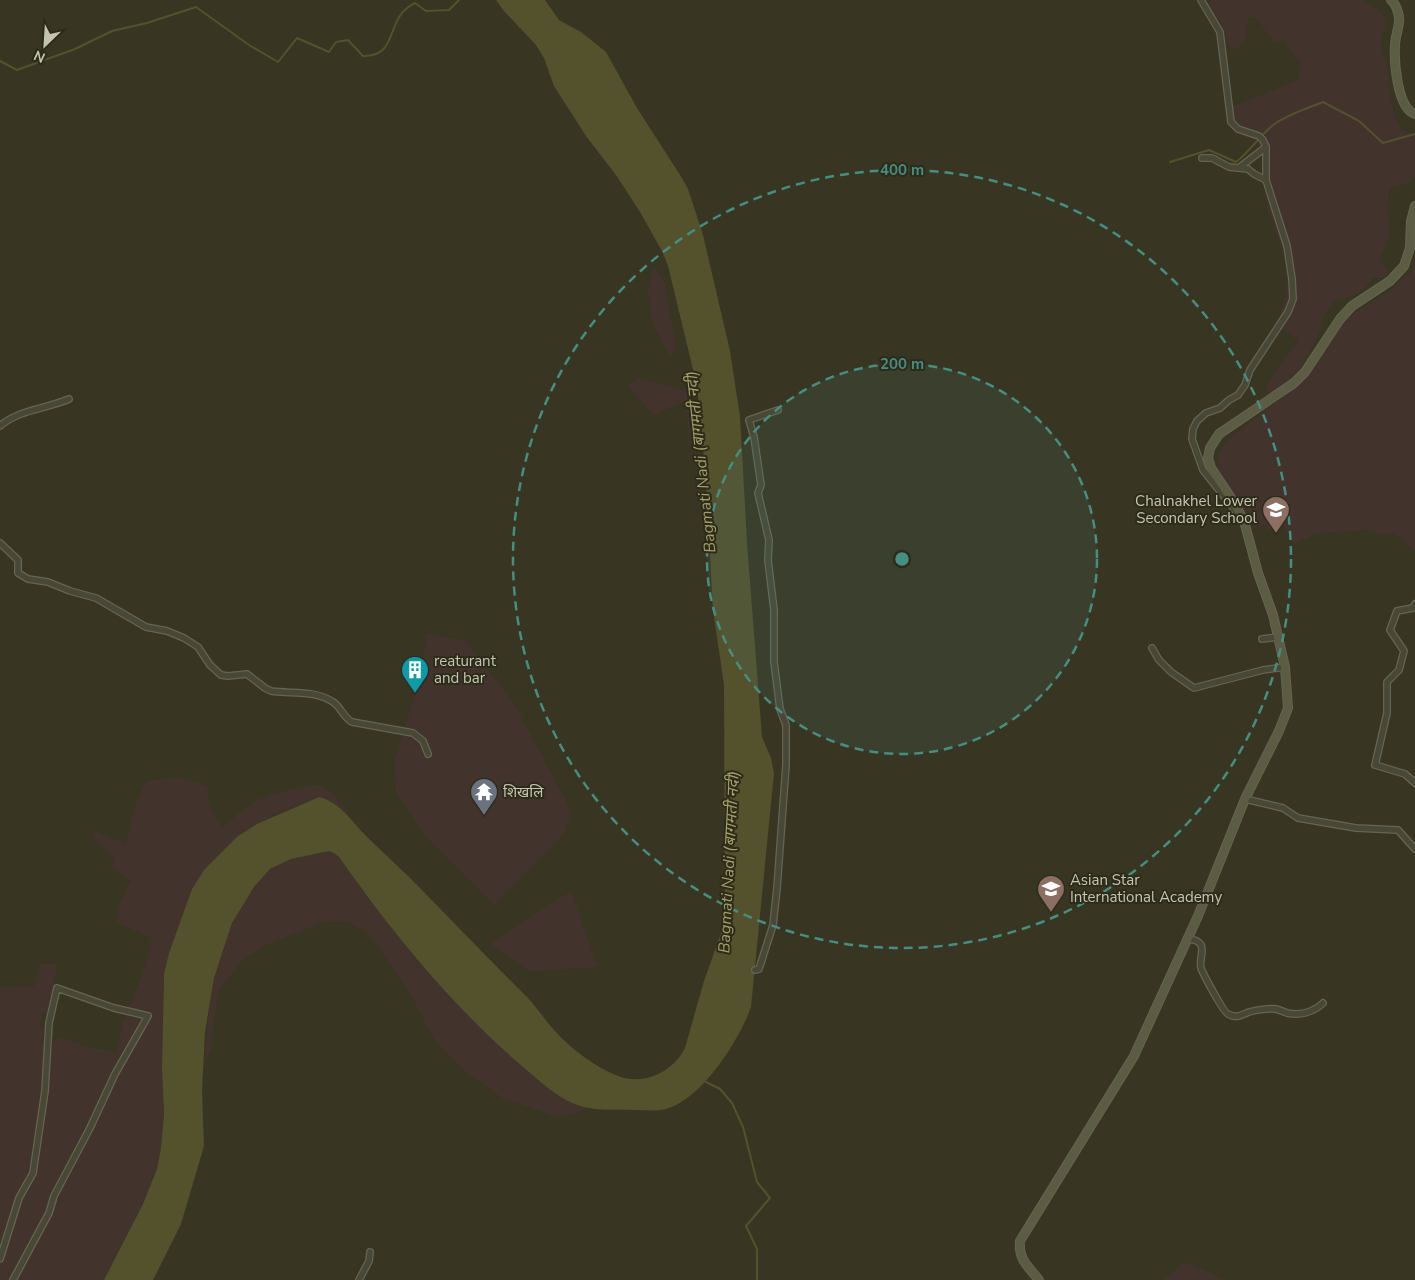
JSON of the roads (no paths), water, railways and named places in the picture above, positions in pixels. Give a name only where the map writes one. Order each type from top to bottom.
[{"type":"main road","points":[[1391,0],[1395,3],[1399,18],[1395,58],[1402,102],[1415,114]]},
{"type":"main road","points":[[1039,1280],[1024,1264],[1019,1250],[1020,1241],[1129,1065],[1188,938],[1245,799],[1279,731],[1288,708],[1285,667],[1279,637],[1258,574],[1244,520],[1234,501],[1211,468],[1208,454],[1219,434],[1294,383],[1304,372],[1340,319],[1352,306],[1390,281],[1404,266],[1410,248],[1411,220],[1415,206]]},
{"type":"street","points":[[1201,0],[1220,32],[1232,122],[1238,129],[1259,136],[1264,140],[1266,147],[1266,180],[1286,246],[1292,278],[1293,299],[1288,312],[1250,370],[1246,385],[1238,396],[1229,400],[1220,408],[1206,413],[1193,429],[1192,439],[1202,470],[1244,520]]},
{"type":"street","points":[[1240,167],[1266,147]]},
{"type":"street","points":[[1202,158],[1212,158],[1229,167],[1248,169],[1266,180]]},
{"type":"street","points":[[0,426],[14,415],[69,399]]},
{"type":"street","points":[[755,970],[759,969],[773,925],[784,795],[786,724],[780,709],[774,662],[774,610],[768,560],[769,540],[758,493],[761,485],[754,438],[749,420],[778,410]]},
{"type":"street","points":[[0,543],[18,560],[18,573],[23,576],[96,598],[146,627],[167,631],[184,638],[198,647],[210,665],[221,675],[248,674],[271,691],[324,697],[338,705],[348,720],[352,722],[413,733],[423,741],[428,754]]},
{"type":"street","points":[[1415,604],[1413,608],[1397,611],[1390,630],[1404,651],[1399,670],[1387,682],[1387,712],[1375,765],[1404,774],[1415,783]]},
{"type":"street","points":[[1262,639],[1279,637]]},
{"type":"street","points":[[1152,648],[1171,672],[1194,688],[1263,670],[1285,667]]},
{"type":"street","points":[[1245,799],[1283,808],[1298,818],[1356,828],[1398,830],[1415,849]]},
{"type":"street","points":[[1188,938],[1196,940],[1201,946],[1203,953],[1200,966],[1223,1011],[1228,1014],[1240,1017],[1249,1012],[1276,1009],[1290,1013],[1301,1013],[1316,1010],[1323,1003]]},
{"type":"street","points":[[0,1259],[19,1198],[33,1173],[45,1091],[49,1022],[57,988],[114,1008],[148,1016],[115,1074],[90,1128],[54,1196],[50,1213],[13,1280]]},
{"type":"street","points":[[359,1280],[369,1261],[370,1252]]},
{"type":"water","name":"Bagmati Nadi (बागमती नदी)","points":[[496,0],[545,0],[559,20],[581,32],[606,52],[637,108],[688,189],[703,235],[730,351],[740,416],[747,543],[762,737],[771,758],[774,773],[751,1007],[738,1035],[719,1065],[695,1092],[682,1102],[669,1108],[657,1110],[603,1110],[580,1106],[564,1099],[542,1083],[466,1014],[399,938],[339,857],[329,851],[291,859],[270,869],[254,887],[232,923],[214,978],[205,1032],[202,1090],[204,1146],[181,1224],[153,1280],[104,1280],[143,1204],[157,1169],[164,1115],[162,1068],[164,974],[169,953],[192,889],[204,870],[238,836],[257,824],[319,797],[338,807],[528,998],[568,1044],[601,1068],[628,1079],[647,1078],[657,1075],[680,1057],[685,1048],[704,981],[725,922],[724,685],[713,610],[700,410],[696,382],[668,266],[662,251],[640,212],[616,175],[586,136],[554,86],[544,58],[536,45]]},
{"type":"waterway","points":[[0,61],[17,70],[75,49],[112,31],[147,23],[196,7],[249,45],[278,62],[297,38],[329,52],[336,42],[348,40],[363,56],[375,55],[388,43],[399,17],[405,9],[415,3],[426,11],[449,10],[459,0]]},
{"type":"waterway","points":[[1170,162],[1209,150],[1236,162],[1273,125],[1291,115],[1323,102],[1359,121],[1383,143],[1415,134]]},
{"type":"waterway","points":[[706,1082],[720,1089],[732,1103],[743,1127],[757,1182],[770,1198],[746,1226],[757,1249],[757,1280]]},
{"type":"place","name":"Chalnakhel Lower Secondary School","points":[[1276,534]]},
{"type":"place","name":"reaturant and bar","points":[[415,694]]},
{"type":"place","name":"शिखलि","points":[[484,816]]},
{"type":"place","name":"Asian Star International Academy","points":[[1051,913]]}]
